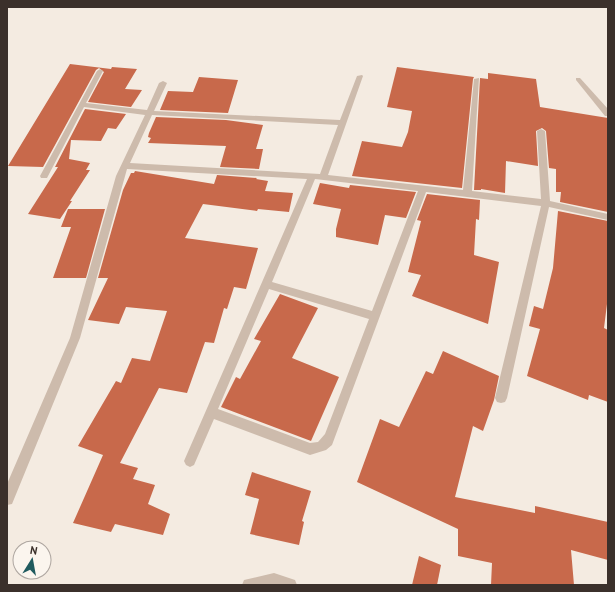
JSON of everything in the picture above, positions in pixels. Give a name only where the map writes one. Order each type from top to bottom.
[{"type":"street","points":[[44,176],[100,71]]},
{"type":"street","points":[[323,177],[360,76]]},
{"type":"street","points":[[467,194],[477,79]]},
{"type":"street","points":[[578,79],[608,114]]},
{"type":"street","points":[[7,499],[75,338],[118,185],[125,166],[163,83]]},
{"type":"street","points":[[82,105],[150,113],[343,124]]},
{"type":"street","points":[[501,398],[546,204],[541,130]]},
{"type":"street","points":[[125,166],[323,177],[546,204],[608,217]]},
{"type":"street","points":[[190,461],[312,176]]},
{"type":"street","points":[[211,412],[310,449],[319,448],[325,444],[330,438],[423,189]]},
{"type":"street","points":[[266,284],[375,316]]},
{"type":"street","points":[[249,585],[274,582],[290,585]]},
{"type":"building","points":[[70,64],[111,69],[112,67],[137,69],[125,89],[142,90],[131,107],[88,102],[104,72],[99,68],[96,70],[43,167],[8,166]]},
{"type":"building","points":[[397,67],[474,77],[462,188],[352,176],[362,141],[402,147],[408,132],[412,111],[387,107]]},
{"type":"building","points":[[488,73],[536,79],[540,107],[608,118],[608,212],[560,202],[561,192],[556,192],[556,169],[549,168],[546,131],[542,128],[536,131],[538,166],[506,161],[505,193],[481,189],[474,190],[480,78],[488,79]]},
{"type":"building","points":[[199,77],[238,80],[228,113],[160,110],[168,91],[193,92]]},
{"type":"building","points":[[85,109],[126,114],[116,129],[108,128],[101,141],[71,140],[69,159],[90,163],[86,170],[90,170],[60,219],[28,214],[58,167],[55,167]]},
{"type":"building","points":[[156,117],[226,120],[263,125],[256,149],[263,149],[259,169],[220,167],[226,146],[148,143],[151,138],[148,137],[149,133]]},
{"type":"building","points":[[135,171],[214,184],[217,175],[257,178],[256,179],[268,181],[265,191],[293,193],[289,212],[258,209],[257,211],[203,204],[185,238],[258,248],[246,289],[234,287],[227,309],[224,308],[214,343],[205,342],[187,393],[159,388],[120,463],[138,468],[133,479],[155,485],[148,504],[170,514],[163,535],[115,524],[111,532],[73,523],[103,455],[78,446],[116,381],[121,383],[132,358],[150,361],[167,311],[126,307],[119,324],[88,320],[108,278],[98,278],[123,190],[131,173],[134,173]]},
{"type":"building","points":[[320,183],[349,188],[350,185],[416,192],[406,218],[385,215],[378,245],[336,237],[336,229],[341,209],[313,204]]},
{"type":"building","points":[[427,194],[480,200],[479,220],[476,219],[474,255],[499,262],[488,324],[412,296],[421,275],[408,272],[421,221],[417,220]]},
{"type":"building","points":[[68,209],[105,209],[86,278],[53,278],[71,227],[61,227]]},
{"type":"building","points":[[558,211],[608,221],[608,296],[604,328],[608,330],[608,402],[589,395],[588,400],[527,376],[540,329],[529,326],[534,306],[543,309],[553,268]]},
{"type":"building","points":[[280,294],[318,308],[292,358],[339,377],[311,441],[221,407],[236,377],[240,379],[261,341],[254,339]]},
{"type":"building","points":[[443,351],[499,376],[494,400],[483,431],[473,426],[455,497],[535,513],[535,506],[608,522],[608,560],[571,550],[574,585],[491,585],[492,563],[458,556],[458,529],[357,482],[380,419],[399,427],[426,371],[433,374]]},
{"type":"building","points":[[252,472],[311,491],[302,521],[304,522],[299,545],[250,534],[259,499],[245,495]]},
{"type":"building","points":[[419,556],[441,565],[437,585],[412,585]]}]
